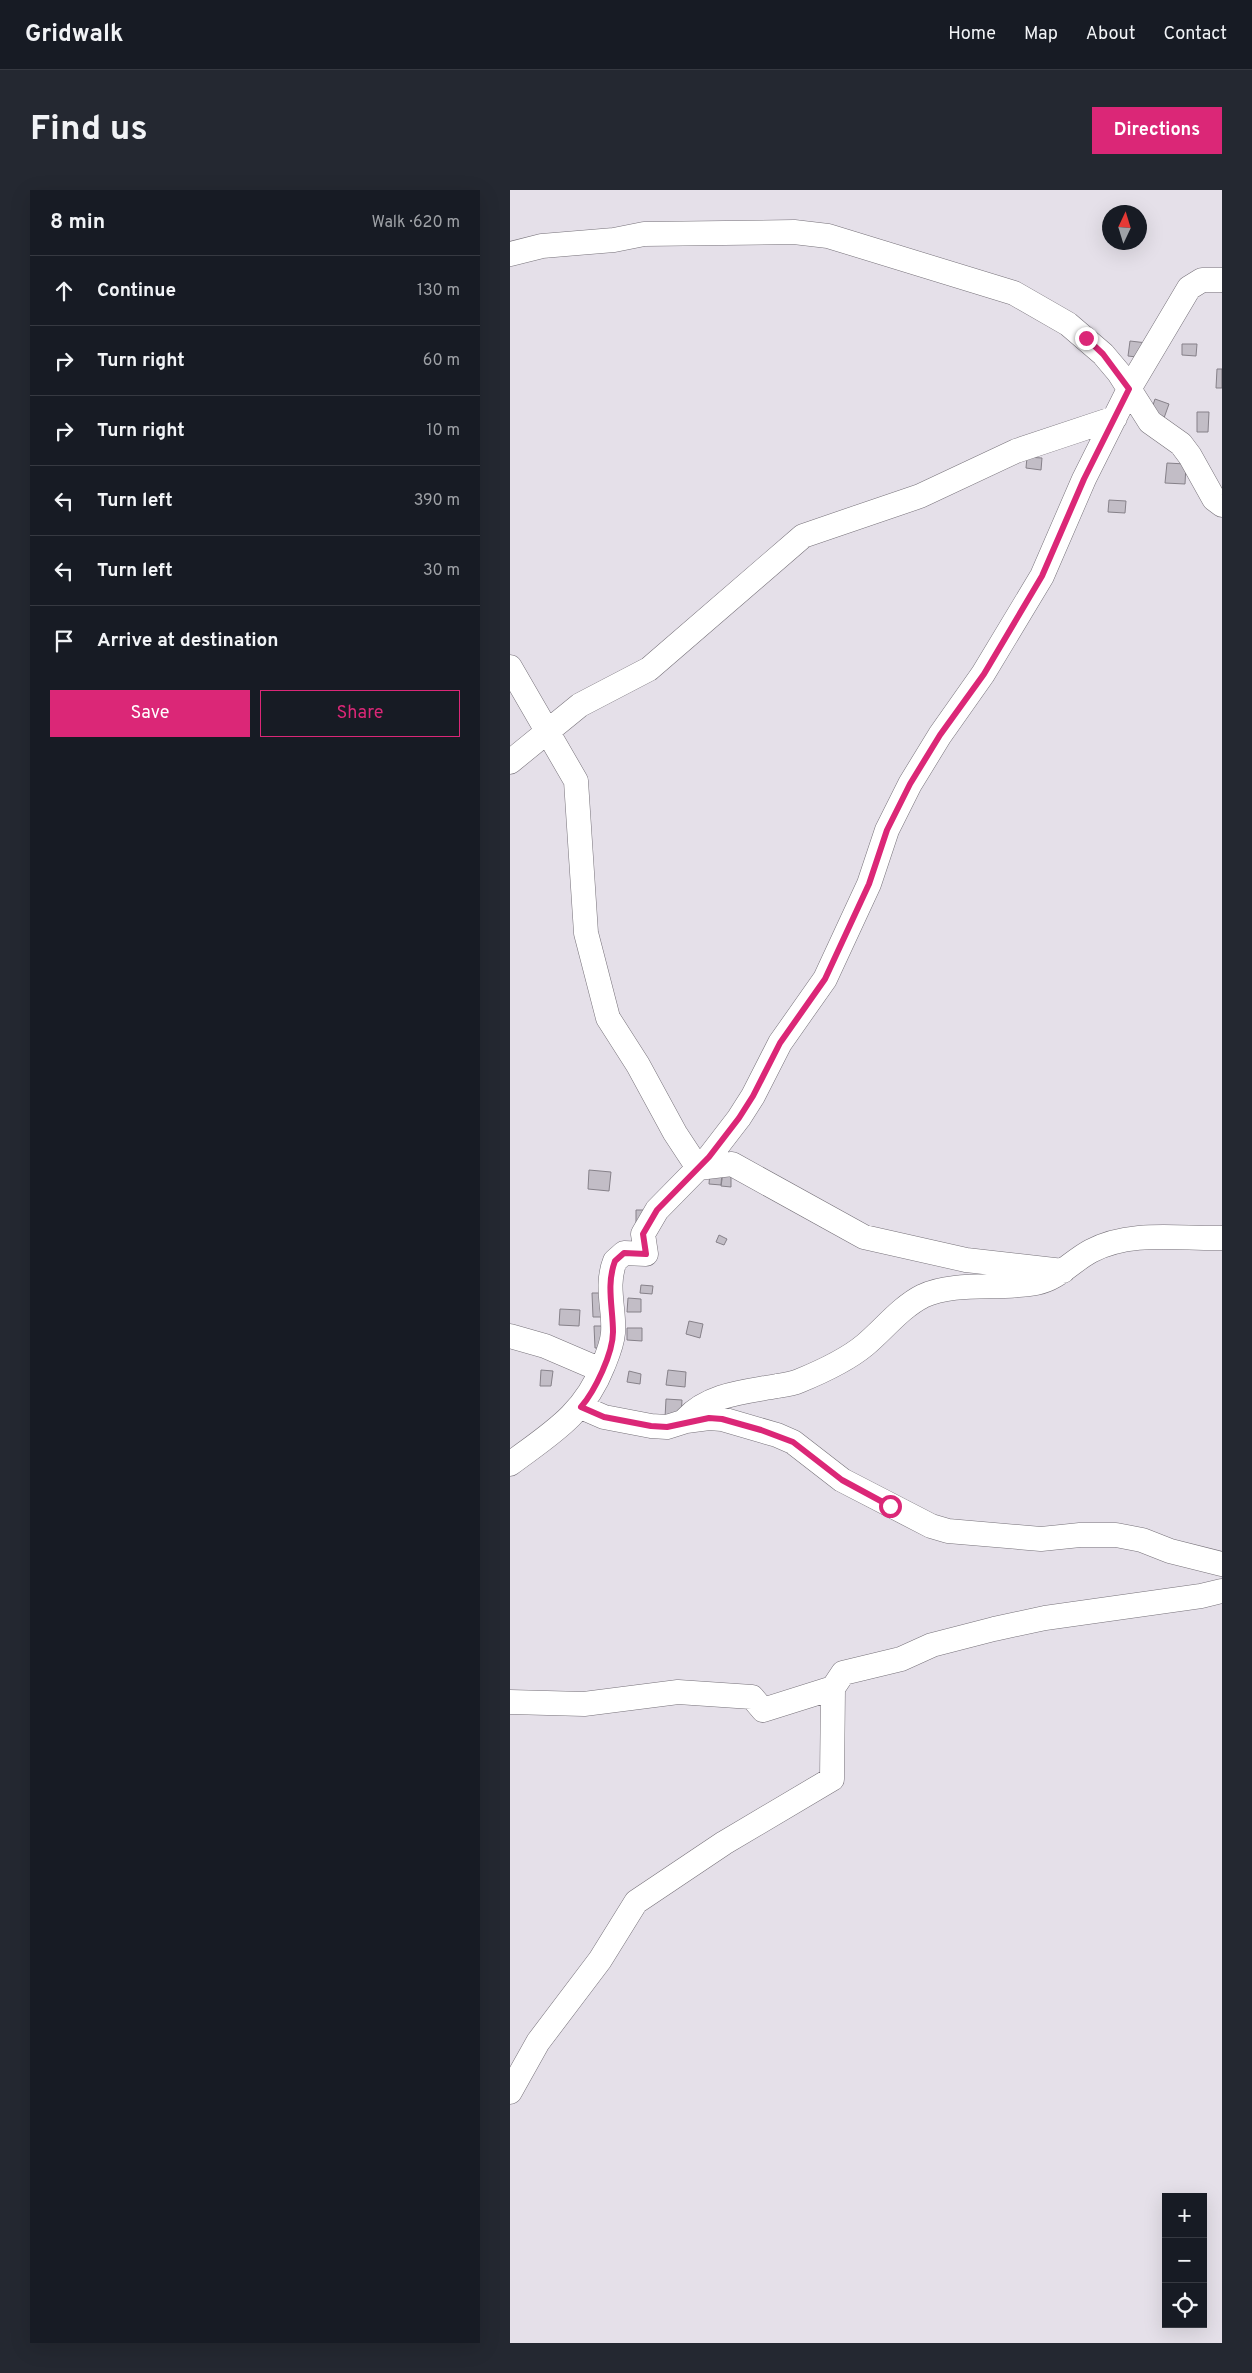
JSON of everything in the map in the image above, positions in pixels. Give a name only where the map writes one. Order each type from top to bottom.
[{"type":"street","points":[[510,254],[542,246],[614,240],[644,234],[794,232],[828,236],[1014,293],[1068,324],[1088,340],[1119,373],[1150,422],[1181,444],[1190,456],[1214,499],[1222,506]]},
{"type":"street","points":[[510,1464],[554,1432],[581,1407],[595,1386],[613,1332],[610,1300],[615,1261],[624,1253],[646,1254],[643,1234],[657,1210],[698,1168],[739,1118],[753,1096],[780,1043],[825,979],[869,884],[887,830],[910,784],[940,735],[984,674],[1042,576],[1084,479],[1129,389],[1189,288],[1202,280],[1222,280]]},
{"type":"street","points":[[510,762],[580,705],[649,669],[803,536],[920,496],[1016,451],[1114,418]]},
{"type":"street","points":[[510,667],[576,780],[586,933],[608,1018],[638,1065],[675,1133],[698,1168]]},
{"type":"street","points":[[698,1168],[732,1164],[864,1237],[966,1260],[1063,1271]]},
{"type":"street","points":[[683,1422],[692,1412],[718,1398],[739,1392],[797,1382],[845,1358],[865,1346],[921,1297],[936,1290],[1018,1286],[1044,1281],[1063,1271],[1092,1251],[1132,1239],[1154,1236],[1222,1238]]},
{"type":"street","points":[[510,1336],[545,1346],[601,1370]]},
{"type":"street","points":[[581,1407],[604,1417],[651,1426],[667,1427],[683,1422],[709,1418],[722,1419],[777,1435],[799,1446],[842,1480],[932,1526],[948,1531],[1041,1538],[1116,1535],[1142,1540],[1170,1551],[1222,1564]]},
{"type":"street","points":[[510,1702],[584,1704],[696,1692],[752,1697],[763,1710],[832,1688],[843,1673],[901,1659],[932,1646],[994,1629],[1045,1618],[1200,1596],[1222,1591]]},
{"type":"street","points":[[510,2092],[532,2052],[600,1960],[636,1902],[724,1843],[832,1779],[832,1688]]},
{"type":"street","points":[[510,2059],[532,2052]]},
{"type":"building","points":[[1130,341],[1147,343],[1145,358],[1128,356]]},
{"type":"building","points":[[1182,344],[1197,344],[1196,356],[1182,355]]},
{"type":"building","points":[[1217,369],[1222,369],[1222,388],[1216,388]]},
{"type":"building","points":[[1155,399],[1169,404],[1164,418],[1150,414]]},
{"type":"building","points":[[1197,412],[1209,412],[1208,432],[1197,432]]},
{"type":"building","points":[[1027,457],[1042,458],[1041,470],[1026,468]]},
{"type":"building","points":[[1167,463],[1186,464],[1185,484],[1165,483]]},
{"type":"building","points":[[1109,500],[1126,501],[1125,513],[1108,512]]},
{"type":"building","points":[[589,1170],[611,1172],[609,1191],[588,1189]]},
{"type":"building","points":[[710,1171],[722,1172],[721,1185],[709,1184]]},
{"type":"building","points":[[723,1173],[731,1173],[731,1187],[721,1186]]},
{"type":"building","points":[[636,1210],[650,1210],[636,1223]]},
{"type":"building","points":[[719,1235],[727,1239],[724,1245],[716,1242]]},
{"type":"building","points":[[641,1285],[653,1286],[652,1294],[640,1293]]},
{"type":"building","points":[[592,1293],[608,1293],[609,1317],[593,1317]]},
{"type":"building","points":[[628,1298],[641,1299],[641,1312],[627,1312]]},
{"type":"building","points":[[560,1309],[580,1310],[579,1326],[559,1325]]},
{"type":"building","points":[[689,1321],[703,1324],[700,1338],[686,1334]]},
{"type":"building","points":[[594,1326],[608,1326],[609,1348],[595,1348]]},
{"type":"building","points":[[627,1328],[642,1328],[642,1341],[627,1340]]},
{"type":"building","points":[[541,1370],[553,1371],[551,1386],[540,1386]]},
{"type":"building","points":[[668,1370],[686,1372],[685,1387],[666,1385]]},
{"type":"building","points":[[629,1371],[641,1374],[640,1384],[627,1382]]},
{"type":"building","points":[[666,1399],[682,1400],[681,1419],[665,1418]]},
{"type":"route","points":[[890,1506],[842,1480],[793,1442],[740,1423],[709,1418],[686,1421],[667,1427],[651,1426],[604,1417],[581,1407],[595,1386],[613,1332],[610,1300],[612,1272],[615,1261],[624,1253],[646,1254],[643,1234],[652,1222],[657,1210],[709,1157],[739,1118],[753,1096],[780,1043],[825,979],[869,884],[887,830],[910,784],[940,735],[984,674],[1042,576],[1061,537],[1084,479],[1129,389],[1119,373],[1103,354],[1086,338]]}]
